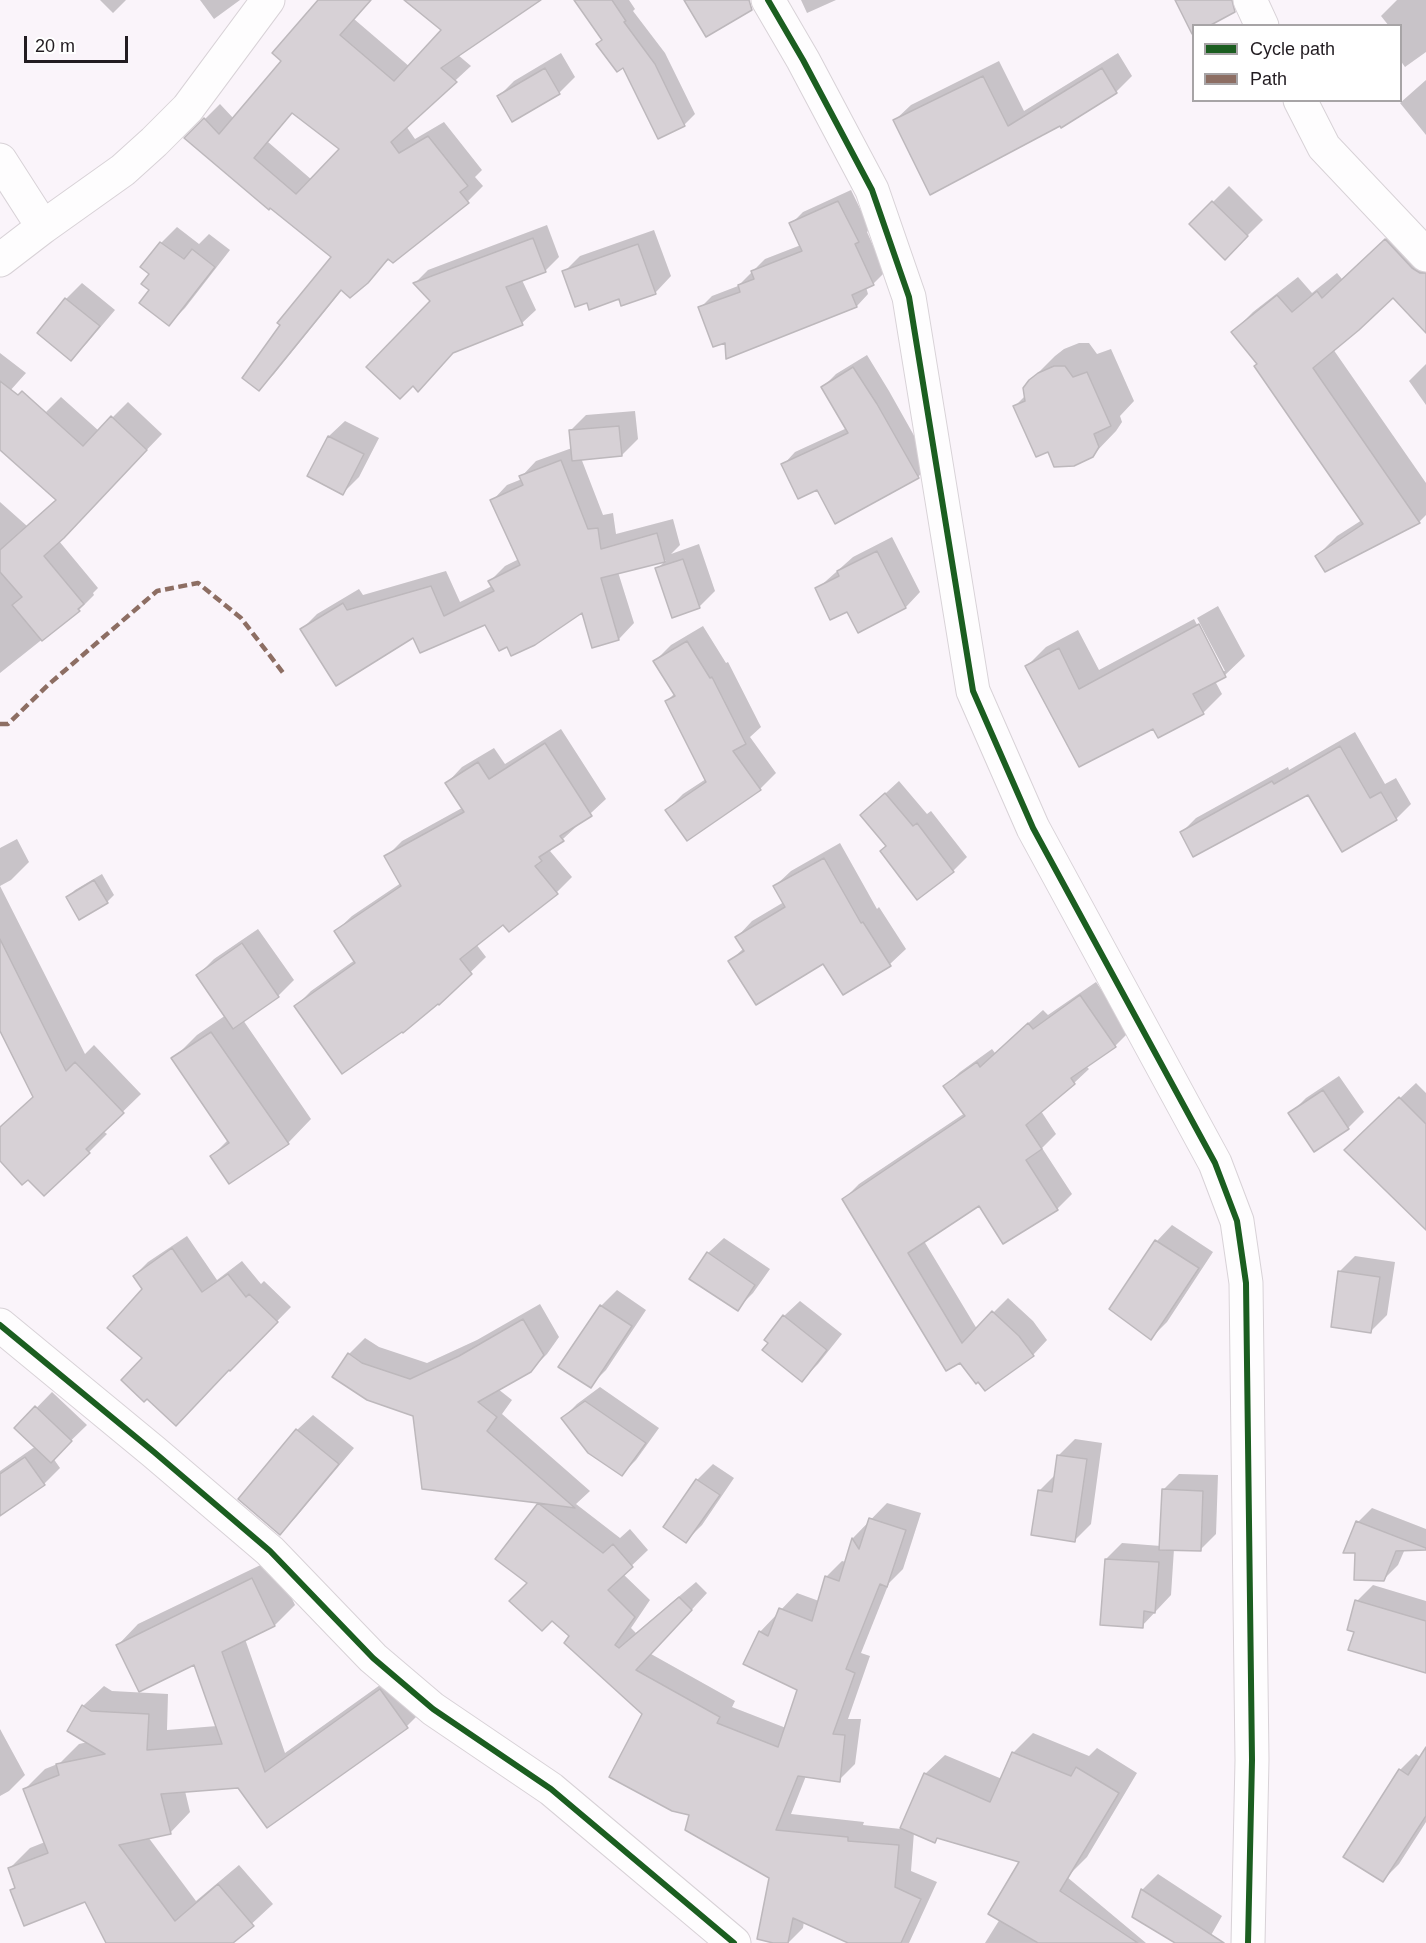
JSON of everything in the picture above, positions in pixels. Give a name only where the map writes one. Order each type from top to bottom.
[{"type":"street","points":[[0,261],[123,170],[154,142],[188,108],[268,0]]},
{"type":"street","points":[[768,0],[803,60],[872,190],[909,297],[973,691],[1033,828],[1215,1163],[1237,1221],[1246,1283],[1252,1760],[1248,1943]]},
{"type":"street","points":[[1250,0],[1261,24]]},
{"type":"street","points":[[1301,102],[1324,147],[1426,255]]},
{"type":"street","points":[[0,160],[43,227]]},
{"type":"street","points":[[0,1325],[270,1551],[373,1658],[433,1709],[551,1789],[734,1943]]},
{"type":"building","points":[[318,0],[371,0],[340,35],[394,81],[441,30],[404,0],[541,0],[441,68],[457,82],[391,142],[399,153],[428,136],[468,186],[460,192],[469,203],[393,263],[388,259],[368,283],[350,298],[341,290],[259,391],[242,378],[280,325],[277,323],[331,257],[270,208],[269,210],[184,138],[204,118],[219,134],[281,61],[272,53]],"holes":[[[292,113],[339,149],[296,194],[254,158]]]},
{"type":"building","points":[[574,0],[612,0],[626,21],[624,22],[655,64],[685,126],[658,139],[623,68],[617,72],[596,44],[602,40]]},
{"type":"building","points":[[684,0],[749,0],[752,10],[706,37]]},
{"type":"building","points":[[1175,0],[1232,0],[1235,12],[1213,24],[1192,24],[1192,34]]},
{"type":"building","points":[[545,68],[560,94],[512,122],[497,96]]},
{"type":"building","points":[[1102,68],[1117,93],[1061,128],[1060,126],[930,195],[893,120],[983,76],[1008,126]]},
{"type":"building","points":[[838,201],[859,242],[855,244],[874,285],[852,295],[857,307],[726,359],[725,343],[713,347],[698,307],[740,292],[738,285],[754,279],[751,271],[802,251],[789,223]]},
{"type":"building","points":[[1212,201],[1248,236],[1225,260],[1189,224]]},
{"type":"building","points":[[533,238],[546,272],[506,287],[523,325],[453,353],[418,392],[413,386],[400,399],[366,367],[430,301],[413,283]]},
{"type":"building","points":[[1385,239],[1412,268],[1420,273],[1426,273],[1426,333],[1393,298],[1313,368],[1420,523],[1325,572],[1315,556],[1363,524],[1254,366],[1257,364],[1231,332],[1277,295],[1292,312],[1317,291],[1322,298]]},
{"type":"building","points":[[160,242],[184,259],[192,249],[215,267],[169,326],[139,303],[149,290],[141,284],[149,274],[140,267]]},
{"type":"building","points":[[638,244],[656,294],[621,306],[619,299],[589,310],[587,303],[575,307],[562,271]]},
{"type":"building","points":[[65,298],[100,326],[71,361],[37,333]]},
{"type":"building","points":[[1054,366],[1065,366],[1073,377],[1087,372],[1111,426],[1094,434],[1099,447],[1093,457],[1074,466],[1054,467],[1048,452],[1036,457],[1013,406],[1025,401],[1023,388],[1029,380]]},
{"type":"building","points":[[853,367],[919,478],[835,524],[817,490],[798,499],[781,464],[848,433],[821,387]]},
{"type":"building","points":[[0,381],[18,395],[22,391],[83,446],[111,416],[147,450],[44,556],[84,604],[78,609],[80,611],[42,641],[12,605],[22,597],[0,572],[0,550],[56,500],[0,450]]},
{"type":"building","points":[[619,426],[622,456],[572,461],[569,430]]},
{"type":"building","points":[[328,436],[364,454],[343,495],[307,476]]},
{"type":"building","points":[[561,460],[588,529],[598,528],[601,549],[657,533],[665,562],[601,578],[619,640],[592,648],[582,613],[535,645],[511,656],[507,647],[499,651],[485,625],[420,653],[413,638],[336,686],[300,629],[343,603],[347,610],[431,586],[444,616],[494,591],[488,581],[520,565],[490,500],[523,485],[519,476]]},
{"type":"building","points":[[877,551],[906,608],[858,633],[847,612],[830,620],[815,588],[839,576],[837,571]]},
{"type":"building","points":[[683,559],[700,608],[672,618],[655,568]]},
{"type":"building","points":[[1199,624],[1226,677],[1193,694],[1204,714],[1158,738],[1153,729],[1079,767],[1025,666],[1059,648],[1079,689]]},
{"type":"building","points":[[687,641],[710,678],[712,677],[746,744],[733,751],[761,790],[687,841],[665,810],[706,782],[665,701],[675,696],[653,661]]},
{"type":"building","points":[[545,743],[592,816],[560,836],[564,841],[539,857],[542,861],[535,866],[558,894],[509,932],[503,925],[460,959],[472,974],[439,1005],[403,1033],[342,1074],[294,1006],[355,963],[334,931],[401,886],[384,856],[464,812],[445,783],[478,762],[489,779]]},
{"type":"building","points":[[1340,746],[1370,798],[1381,792],[1397,820],[1342,852],[1308,795],[1193,857],[1180,832],[1272,781],[1274,784]]},
{"type":"building","points":[[885,793],[913,826],[917,823],[954,872],[917,900],[880,851],[886,846],[860,815]]},
{"type":"building","points":[[824,858],[861,923],[863,922],[891,966],[843,995],[823,964],[756,1005],[728,961],[744,951],[735,937],[785,907],[773,886]]},
{"type":"building","points":[[94,880],[108,903],[79,920],[66,897]]},
{"type":"building","points":[[0,939],[66,1071],[75,1062],[124,1113],[86,1149],[90,1153],[44,1196],[28,1180],[22,1185],[0,1161],[0,1127],[33,1097],[0,1031]]},
{"type":"building","points":[[242,943],[279,997],[233,1029],[196,975]]},
{"type":"building","points":[[1080,995],[1116,1047],[1071,1078],[1075,1084],[1026,1125],[1042,1149],[1026,1160],[1058,1210],[1003,1244],[979,1206],[908,1253],[962,1343],[992,1311],[1019,1336],[1034,1356],[985,1391],[978,1382],[976,1384],[960,1363],[946,1371],[842,1199],[965,1116],[943,1086],[977,1062],[980,1067],[1028,1023],[1033,1029]]},
{"type":"building","points":[[211,1032],[289,1144],[229,1184],[210,1156],[229,1143],[171,1058]]},
{"type":"building","points":[[1323,1090],[1349,1129],[1314,1152],[1288,1113]]},
{"type":"building","points":[[1399,1097],[1426,1124],[1426,1230],[1344,1150]]},
{"type":"building","points":[[1155,1240],[1199,1268],[1151,1340],[1109,1309]]},
{"type":"building","points":[[172,1248],[202,1292],[228,1274],[246,1297],[249,1294],[278,1322],[176,1426],[147,1399],[144,1402],[121,1380],[142,1358],[107,1328],[142,1289],[133,1276]]},
{"type":"building","points":[[707,1252],[755,1285],[738,1311],[689,1279]]},
{"type":"building","points":[[1338,1271],[1380,1277],[1371,1333],[1331,1327]]},
{"type":"building","points":[[600,1305],[632,1326],[591,1388],[558,1367]]},
{"type":"building","points":[[783,1315],[827,1350],[802,1382],[762,1350],[768,1343],[764,1340]]},
{"type":"building","points":[[523,1319],[544,1355],[531,1372],[478,1402],[497,1417],[487,1431],[575,1508],[422,1489],[413,1416],[367,1400],[332,1377],[348,1353],[362,1363],[410,1379],[459,1356]]},
{"type":"building","points":[[585,1401],[646,1443],[622,1476],[588,1453],[561,1418]]},
{"type":"building","points":[[35,1406],[72,1441],[51,1463],[14,1428]]},
{"type":"building","points":[[296,1429],[339,1464],[280,1535],[238,1499]]},
{"type":"building","points":[[1057,1455],[1087,1459],[1075,1542],[1031,1535],[1038,1490],[1052,1492]]},
{"type":"building","points":[[25,1457],[45,1485],[0,1516],[0,1474]]},
{"type":"building","points":[[696,1479],[720,1495],[686,1543],[663,1527]]},
{"type":"building","points":[[1162,1489],[1203,1491],[1201,1551],[1159,1550]]},
{"type":"building","points":[[538,1503],[603,1553],[613,1544],[633,1567],[608,1590],[635,1617],[615,1645],[619,1648],[679,1597],[692,1610],[636,1670],[720,1717],[717,1723],[778,1747],[797,1690],[743,1664],[759,1631],[768,1636],[779,1608],[812,1621],[825,1576],[839,1581],[852,1538],[859,1549],[869,1518],[906,1530],[887,1587],[880,1584],[846,1669],[855,1673],[833,1734],[845,1735],[840,1782],[798,1776],[776,1830],[848,1837],[848,1841],[899,1845],[895,1887],[921,1899],[901,1943],[848,1943],[793,1918],[788,1943],[773,1943],[757,1939],[769,1878],[685,1830],[689,1815],[672,1811],[609,1777],[642,1714],[564,1643],[569,1636],[552,1621],[542,1631],[509,1601],[527,1583],[495,1559]]},
{"type":"building","points":[[1356,1521],[1426,1548],[1426,1550],[1396,1551],[1384,1581],[1354,1580],[1355,1553],[1343,1553]]},
{"type":"building","points":[[1105,1559],[1159,1562],[1155,1613],[1144,1611],[1143,1628],[1100,1625]]},
{"type":"building","points":[[252,1578],[275,1626],[222,1652],[265,1772],[380,1689],[408,1728],[267,1828],[238,1788],[161,1794],[171,1834],[119,1845],[175,1921],[218,1884],[254,1926],[233,1943],[106,1943],[85,1902],[24,1926],[10,1890],[15,1888],[8,1868],[48,1853],[23,1789],[59,1775],[56,1764],[105,1754],[67,1731],[82,1705],[91,1711],[149,1714],[147,1750],[222,1744],[194,1665],[139,1692],[116,1645]]},
{"type":"building","points":[[1355,1600],[1426,1621],[1426,1673],[1348,1650],[1354,1632],[1347,1630]]},
{"type":"building","points":[[1426,1747],[1426,1816],[1383,1882],[1343,1857],[1399,1769],[1408,1775]]},
{"type":"building","points":[[1012,1752],[1071,1776],[1076,1767],[1119,1793],[1060,1891],[1138,1943],[1038,1943],[988,1914],[1019,1862],[937,1838],[935,1843],[900,1828],[924,1773],[990,1802]]},
{"type":"building","points":[[1141,1889],[1224,1943],[1175,1943],[1132,1917]]},
{"type":"marked path","points":[[0,724],[8,724],[48,685],[157,591],[198,583],[241,618],[284,674]]},
{"type":"cycle path","points":[[768,0],[803,60],[872,190],[909,297],[973,691],[1033,828],[1215,1163],[1237,1221],[1246,1283],[1252,1760],[1248,1943]]},
{"type":"cycle path","points":[[0,1325],[270,1551],[373,1658],[433,1709],[551,1789],[734,1943]]}]
